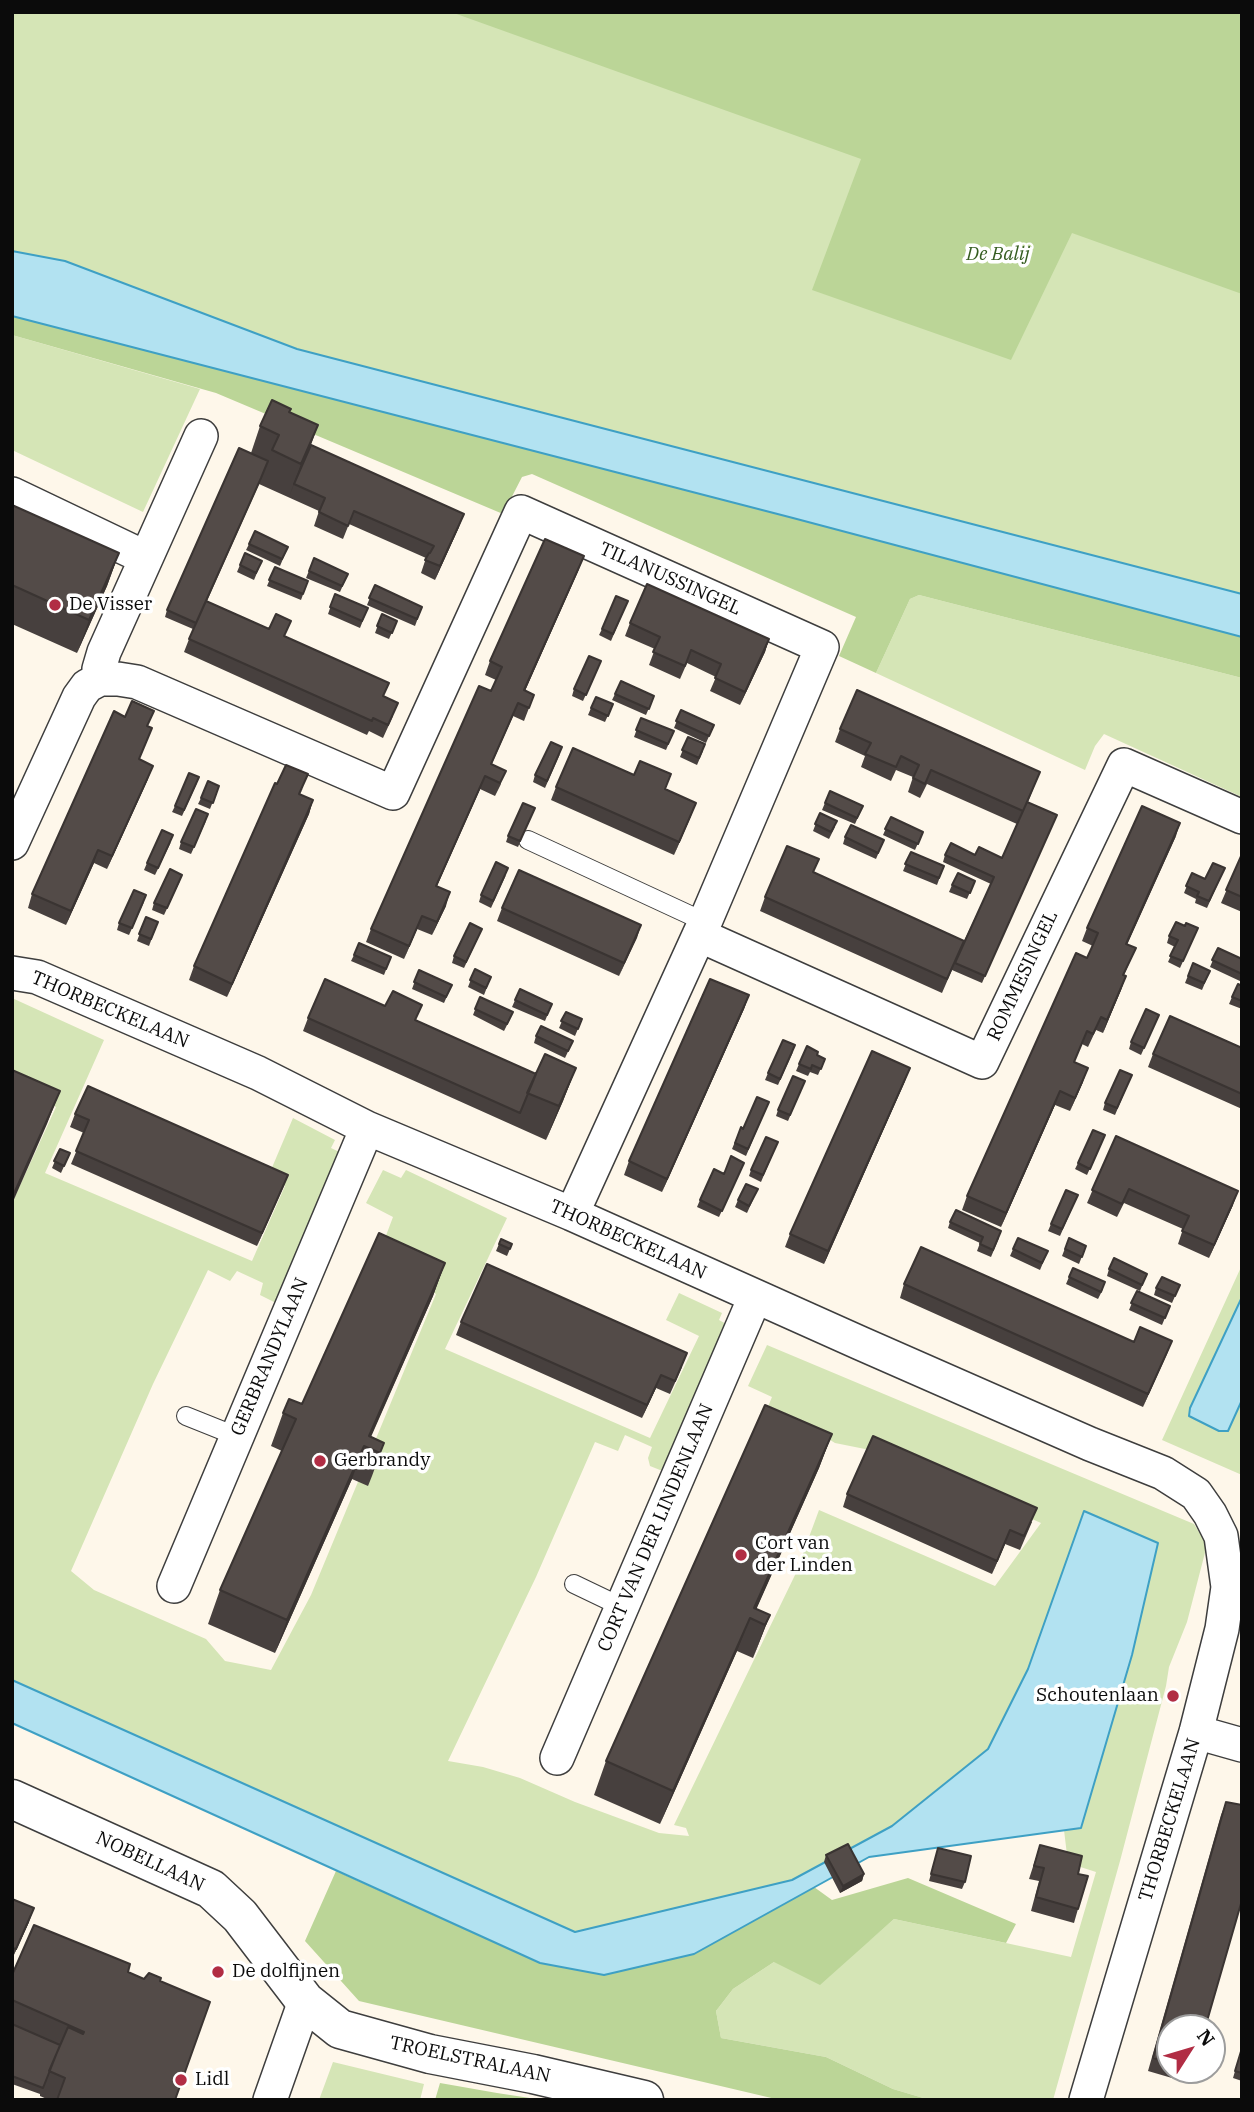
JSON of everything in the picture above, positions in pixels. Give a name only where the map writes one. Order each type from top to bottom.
[{"type":"street","points":[[12,844],[26,776],[87,686],[100,679],[99,669],[104,652],[201,436]]},
{"type":"street","points":[[12,494],[146,558]]},
{"type":"street","name":"TILANUSSINGEL","points":[[100,679],[137,682],[393,793],[521,512],[822,647],[702,928],[572,1214]]},
{"type":"street","name":"ROMMESINGEL","points":[[702,928],[982,1062],[1124,765],[1242,817]]},
{"type":"street","name":"THORBECKELAAN","points":[[12,973],[37,977],[187,1042],[258,1073],[367,1128],[572,1214],[1065,1433],[1163,1473],[1196,1494],[1210,1514],[1231,1530],[1222,1629],[1196,1732],[1086,2100]]},
{"type":"street","name":"GERBRANDYLAAN","points":[[174,1586],[367,1128]]},
{"type":"street","name":"CORT VAN DER LINDENLAAN","points":[[557,1758],[755,1297]]},
{"type":"street","points":[[1196,1732],[1242,1745]]},
{"type":"street","name":"NOBELLAAN","points":[[12,1799],[211,1889],[240,1916],[305,2001]]},
{"type":"street","points":[[270,2100],[305,2001]]},
{"type":"street","name":"TROELSTRALAAN","points":[[305,2001],[340,2029],[430,2054],[644,2100]]},
{"type":"lane","points":[[528,839],[702,928]]},
{"type":"lane","points":[[186,1416],[236,1436]]},
{"type":"lane","points":[[575,1584],[622,1606]]},
{"type":"green space","name":"De Balij","points":[[12,12],[1242,12],[1242,594],[297,349],[65,261],[12,251]]},
{"type":"green space","points":[[451,12],[1242,12],[1242,294],[1072,233],[1011,360],[812,290],[861,159]]},
{"type":"green space","points":[[12,316],[1242,637],[1242,678],[919,595],[910,599],[876,673],[839,656],[856,617],[532,474],[522,477],[503,514],[216,393],[12,335]]},
{"type":"green space","points":[[12,335],[200,389],[143,512],[12,450]]},
{"type":"green space","points":[[919,595],[1242,678],[1242,797],[1104,734],[1095,746],[1085,770],[876,673],[910,599]]},
{"type":"green space","points":[[12,998],[104,1040],[45,1173],[252,1261],[285,1186],[268,1177],[293,1118],[335,1140],[331,1148],[350,1157],[284,1307],[260,1295],[263,1283],[237,1271],[230,1281],[208,1270],[153,1384],[71,1571],[94,1590],[206,1639],[225,1661],[271,1670],[311,1595],[436,1294],[376,1262],[393,1217],[366,1203],[383,1170],[401,1178],[406,1170],[507,1218],[445,1349],[650,1438],[699,1336],[666,1320],[679,1293],[722,1313],[719,1320],[737,1330],[670,1474],[650,1466],[648,1458],[652,1447],[625,1435],[618,1451],[595,1442],[536,1577],[448,1761],[483,1767],[520,1778],[659,1833],[689,1836],[686,1828],[674,1825],[795,1575],[819,1510],[995,1586],[1041,1523],[880,1452],[835,1443],[819,1433],[755,1438],[772,1397],[748,1386],[767,1345],[1194,1524],[1207,1545],[1187,1622],[1169,1667],[1120,1861],[1053,2100],[930,2100],[893,2089],[826,2057],[721,2038],[716,2011],[733,1989],[774,1962],[870,1940],[894,1919],[1071,1957],[1096,1872],[1068,1863],[1064,1830],[1081,1828],[1132,1655],[1158,1543],[1085,1511],[1028,1669],[988,1749],[892,1826],[792,1880],[574,1932],[12,1680],[12,1203],[56,1107],[12,1086]]},
{"type":"green space","points":[[1242,1265],[1242,1297],[1190,1408],[1189,1416],[1219,1431],[1228,1431],[1242,1400],[1242,1475],[1162,1440]]},
{"type":"green space","points":[[336,1871],[540,1963],[604,1975],[759,1917],[814,1887],[832,1900],[908,1878],[1016,1924],[1006,1943],[894,1919],[820,1985],[774,1962],[733,1989],[716,2011],[721,2038],[826,2057],[893,2089],[930,2100],[780,2100],[359,2001],[305,1941]]},
{"type":"green space","points":[[333,2062],[424,2084],[420,2100],[319,2100]]},
{"type":"green space","points":[[440,2083],[497,2093],[543,2100],[435,2100]]},
{"type":"water","points":[[12,251],[65,261],[297,349],[1242,594],[1242,637],[12,316]]},
{"type":"water","points":[[1242,1297],[1242,1400],[1228,1431],[1219,1431],[1189,1416],[1190,1408]]},
{"type":"water","points":[[1084,1511],[1158,1543],[1132,1655],[1081,1828],[869,1857],[694,1954],[604,1975],[540,1963],[12,1723],[12,1680],[575,1932],[792,1880],[892,1826],[988,1749],[1028,1669]]},
{"type":"building","points":[[272,400],[291,409],[289,412],[318,425],[301,464],[272,450],[279,435],[260,426]]},
{"type":"building","points":[[311,445],[464,514],[440,566],[425,560],[434,546],[354,511],[348,526],[319,512],[325,498],[294,484]]},
{"type":"building","points":[[239,448],[268,461],[196,623],[167,610]]},
{"type":"building","points":[[12,505],[119,553],[89,620],[12,585]]},
{"type":"building","points":[[255,531],[288,547],[282,559],[249,544]]},
{"type":"building","points":[[545,539],[584,556],[524,690],[534,695],[529,708],[518,703],[491,764],[506,771],[500,783],[485,776],[436,886],[450,892],[437,922],[422,916],[409,946],[371,929],[479,686],[491,691],[502,667],[490,661]]},
{"type":"building","points":[[245,553],[262,561],[256,573],[240,565]]},
{"type":"building","points":[[314,558],[348,574],[342,586],[309,571]]},
{"type":"building","points":[[275,567],[308,581],[303,594],[269,580]]},
{"type":"building","points":[[647,584],[769,639],[745,692],[715,678],[721,664],[691,650],[685,666],[653,652],[660,637],[630,623]]},
{"type":"building","points":[[375,585],[422,607],[417,619],[369,598]]},
{"type":"building","points":[[335,594],[368,608],[362,621],[330,607]]},
{"type":"building","points":[[616,596],[628,601],[613,634],[602,629]]},
{"type":"building","points":[[206,601],[269,629],[276,614],[291,621],[284,636],[389,683],[383,696],[398,703],[388,725],[373,718],[372,721],[189,639]]},
{"type":"building","points":[[382,614],[397,621],[392,633],[377,626]]},
{"type":"building","points":[[589,656],[601,661],[586,695],[574,689]]},
{"type":"building","points":[[621,681],[654,696],[649,709],[615,694]]},
{"type":"building","points":[[857,690],[1040,772],[1023,811],[931,770],[925,784],[913,778],[919,765],[901,756],[896,767],[865,754],[871,743],[840,729]]},
{"type":"building","points":[[596,697],[613,704],[608,716],[591,708]]},
{"type":"building","points":[[132,701],[154,711],[147,726],[152,728],[139,759],[153,766],[112,856],[98,850],[71,911],[32,894],[114,711],[125,717]]},
{"type":"building","points":[[681,710],[714,725],[709,736],[676,721]]},
{"type":"building","points":[[641,718],[674,731],[668,744],[636,730]]},
{"type":"building","points":[[688,737],[705,744],[699,758],[682,750]]},
{"type":"building","points":[[551,742],[562,747],[547,781],[535,775]]},
{"type":"building","points":[[573,748],[634,775],[640,761],[671,774],[665,789],[696,803],[679,842],[556,787]]},
{"type":"building","points":[[286,765],[308,774],[299,794],[313,800],[232,984],[194,966],[275,783],[277,784]]},
{"type":"building","points":[[189,773],[199,777],[184,810],[175,806]]},
{"type":"building","points":[[208,781],[219,786],[213,803],[201,798]]},
{"type":"building","points":[[830,791],[863,806],[857,818],[825,803]]},
{"type":"building","points":[[1027,802],[1057,815],[985,976],[955,963],[994,877],[945,855],[951,843],[975,855],[979,847],[1002,858]]},
{"type":"building","points":[[523,803],[535,808],[520,841],[508,836]]},
{"type":"building","points":[[1142,806],[1180,823],[1126,944],[1136,948],[1107,1020],[1101,1017],[1093,1034],[1087,1031],[1074,1062],[1088,1068],[1075,1098],[1060,1091],[1006,1213],[967,1196],[1076,953],[1087,958],[1092,947],[1098,933],[1087,928]]},
{"type":"building","points":[[196,809],[208,814],[194,847],[181,842]]},
{"type":"building","points":[[820,813],[837,821],[831,832],[815,824]]},
{"type":"building","points":[[891,817],[923,832],[918,844],[885,829]]},
{"type":"building","points":[[851,825],[884,840],[878,853],[845,837]]},
{"type":"building","points":[[162,830],[173,835],[158,868],[147,863]]},
{"type":"building","points":[[787,846],[819,859],[813,872],[964,941],[947,979],[765,897]]},
{"type":"building","points":[[911,852],[944,866],[939,878],[905,864]]},
{"type":"building","points":[[1242,854],[1242,897],[1226,890]]},
{"type":"building","points":[[496,862],[508,868],[493,901],[481,895]]},
{"type":"building","points":[[1213,863],[1225,868],[1209,901],[1197,896],[1199,892],[1186,886],[1192,873],[1205,879]]},
{"type":"building","points":[[170,869],[182,875],[167,908],[154,903]]},
{"type":"building","points":[[519,870],[641,925],[624,963],[502,908]]},
{"type":"building","points":[[958,873],[975,881],[970,893],[952,885]]},
{"type":"building","points":[[134,890],[146,895],[132,928],[119,923]]},
{"type":"building","points":[[146,917],[158,922],[151,939],[139,934]]},
{"type":"building","points":[[1176,922],[1198,928],[1183,961],[1170,956],[1178,940],[1169,936]]},
{"type":"building","points":[[470,923],[482,929],[466,962],[454,956]]},
{"type":"building","points":[[359,943],[391,957],[386,969],[354,955]]},
{"type":"building","points":[[1218,948],[1242,959],[1242,974],[1212,960]]},
{"type":"building","points":[[1193,963],[1210,971],[1204,983],[1188,976]]},
{"type":"building","points":[[475,969],[491,977],[486,988],[470,980]]},
{"type":"building","points":[[419,970],[452,985],[446,997],[414,982]]},
{"type":"building","points":[[325,979],[385,1006],[393,991],[422,1005],[415,1020],[536,1074],[520,1113],[308,1018]]},
{"type":"building","points":[[710,979],[749,995],[667,1179],[629,1161]]},
{"type":"building","points":[[1238,984],[1242,986],[1242,1001],[1232,997]]},
{"type":"building","points":[[520,989],[552,1004],[547,1015],[515,1000]]},
{"type":"building","points":[[480,997],[513,1012],[507,1024],[475,1009]]},
{"type":"building","points":[[1146,1009],[1159,1015],[1144,1048],[1131,1042]]},
{"type":"building","points":[[566,1012],[582,1019],[578,1029],[561,1021]]},
{"type":"building","points":[[1170,1016],[1242,1048],[1242,1094],[1153,1054]]},
{"type":"building","points":[[541,1026],[573,1041],[568,1051],[536,1036]]},
{"type":"building","points":[[783,1040],[795,1045],[780,1079],[768,1073]]},
{"type":"building","points":[[807,1046],[825,1059],[821,1069],[812,1065],[811,1069],[799,1064]]},
{"type":"building","points":[[872,1051],[910,1068],[828,1251],[790,1234]]},
{"type":"building","points":[[545,1054],[576,1068],[559,1106],[527,1093]]},
{"type":"building","points":[[12,1070],[60,1091],[12,1198]]},
{"type":"building","points":[[1120,1070],[1132,1075],[1117,1108],[1105,1103]]},
{"type":"building","points":[[793,1076],[805,1081],[790,1115],[778,1110]]},
{"type":"building","points":[[88,1086],[288,1175],[262,1233],[76,1151],[89,1120],[75,1114]]},
{"type":"building","points":[[757,1097],[769,1102],[748,1149],[735,1143]]},
{"type":"building","points":[[1093,1130],[1105,1135],[1090,1169],[1078,1163]]},
{"type":"building","points":[[1116,1136],[1238,1191],[1214,1245],[1182,1231],[1189,1216],[1129,1189],[1122,1204],[1092,1190]]},
{"type":"building","points":[[766,1137],[778,1142],[763,1175],[751,1170]]},
{"type":"building","points":[[60,1149],[70,1153],[64,1166],[54,1161]]},
{"type":"building","points":[[731,1156],[744,1163],[722,1211],[700,1200],[714,1169],[724,1174]]},
{"type":"building","points":[[746,1184],[758,1189],[749,1206],[738,1200]]},
{"type":"building","points":[[1066,1190],[1078,1195],[1062,1229],[1051,1224]]},
{"type":"building","points":[[956,1210],[1001,1231],[993,1250],[980,1244],[983,1237],[950,1222]]},
{"type":"building","name":"Gerbrandy","points":[[379,1233],[445,1263],[369,1436],[384,1443],[380,1453],[364,1446],[287,1620],[220,1590],[296,1419],[283,1413],[289,1399],[302,1404]]},
{"type":"building","points":[[1018,1238],[1048,1251],[1042,1263],[1013,1249]]},
{"type":"building","points":[[1069,1238],[1086,1246],[1082,1257],[1065,1249]]},
{"type":"building","points":[[501,1239],[512,1244],[510,1249],[499,1244]]},
{"type":"building","points":[[921,1247],[1134,1342],[1140,1327],[1172,1341],[1148,1394],[904,1284]]},
{"type":"building","points":[[1114,1258],[1147,1274],[1142,1285],[1109,1269]]},
{"type":"building","points":[[487,1264],[687,1353],[675,1381],[661,1375],[647,1405],[461,1322]]},
{"type":"building","points":[[1073,1268],[1105,1282],[1101,1292],[1069,1277]]},
{"type":"building","points":[[1162,1277],[1180,1285],[1175,1296],[1156,1288]]},
{"type":"building","points":[[1137,1291],[1170,1306],[1165,1318],[1131,1303]]},
{"type":"building","name":"Cort van der Linden","points":[[765,1405],[832,1434],[754,1608],[770,1615],[765,1625],[750,1618],[673,1791],[606,1761]]},
{"type":"building","points":[[873,1436],[1037,1508],[1024,1536],[1010,1530],[997,1561],[847,1494]]},
{"type":"building","points":[[1226,1802],[1242,1805],[1242,1900],[1209,2014],[1166,2014]]},
{"type":"building","points":[[848,1844],[864,1874],[843,1886],[826,1855]]},
{"type":"building","points":[[1040,1845],[1082,1856],[1078,1874],[1088,1876],[1078,1909],[1036,1897],[1044,1868],[1034,1866]]},
{"type":"building","points":[[938,1848],[971,1856],[965,1882],[931,1874]]},
{"type":"building","points":[[12,1899],[34,1908],[16,1949],[12,1948]]},
{"type":"building","points":[[34,1925],[130,1964],[128,1972],[144,1979],[149,1973],[161,1978],[160,1981],[210,2002],[175,2100],[57,2100],[65,2078],[49,2071],[68,2027],[83,2034],[84,2032],[12,2000],[12,1975]]},
{"type":"building","points":[[12,2024],[60,2045],[43,2088],[12,2076]]},
{"type":"building","points":[[1242,2048],[1242,2073],[1235,2071]]},
{"type":"place","name":"De Visser","points":[[55,605]]},
{"type":"place","name":"Gerbrandy","points":[[320,1461]]},
{"type":"place","name":"Cort van der Linden","points":[[741,1555]]},
{"type":"place","name":"Schoutenlaan","points":[[1173,1696]]},
{"type":"place","name":"De dolfijnen","points":[[218,1972]]},
{"type":"place","name":"Lidl","points":[[181,2080]]}]
